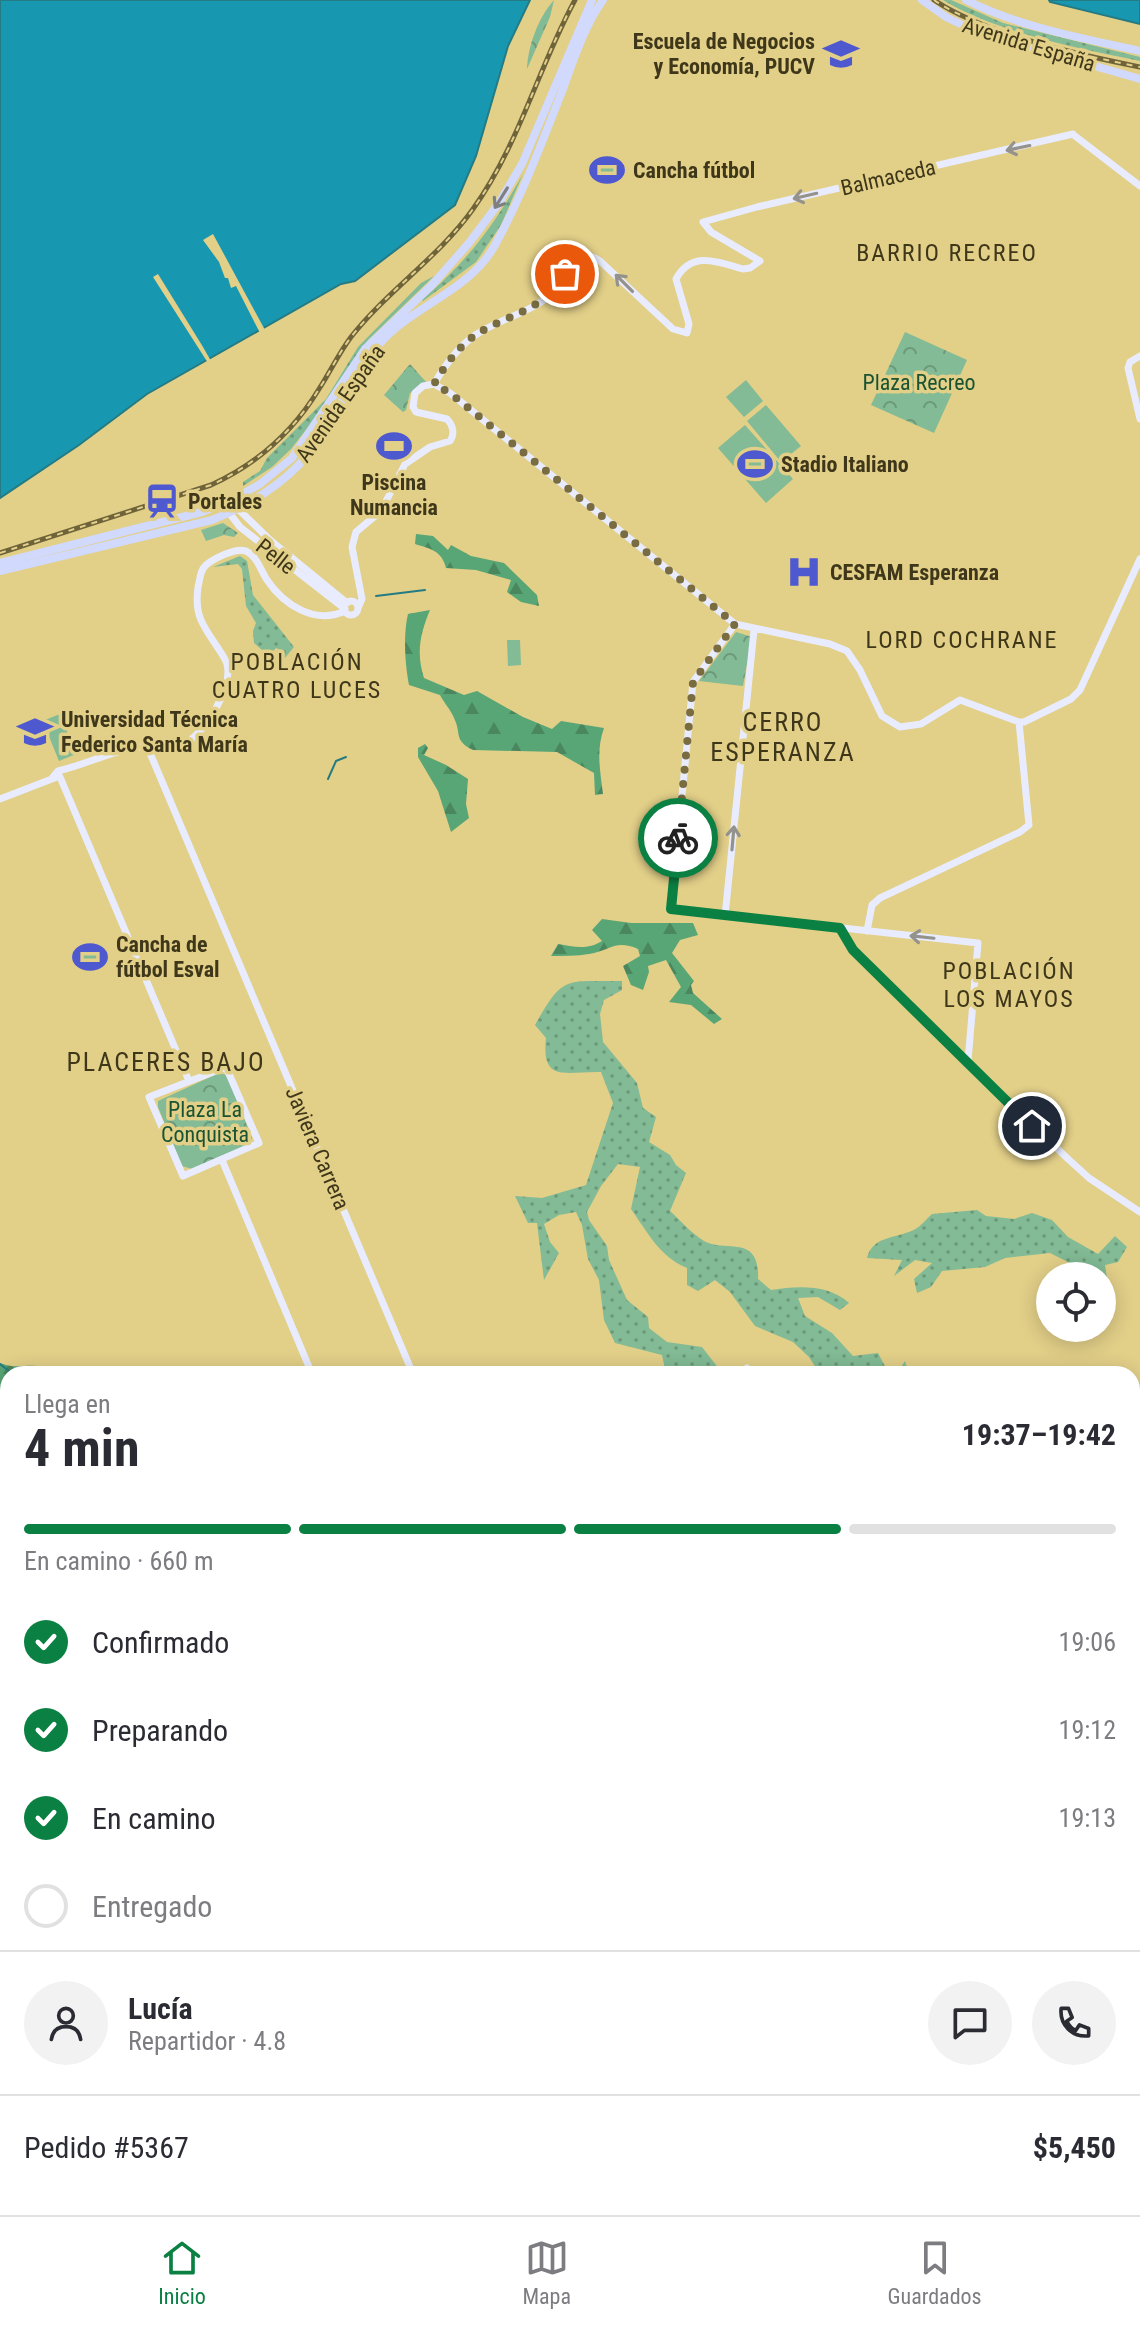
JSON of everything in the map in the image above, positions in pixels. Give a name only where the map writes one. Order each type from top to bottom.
[{"type":"main road","name":"Avenida España","points":[[0,563],[202,512],[260,484],[292,458],[365,349],[446,270],[499,203],[522,164],[592,0]]},
{"type":"main road","name":"Avenida España","points":[[0,571],[180,529],[234,511],[273,488],[308,455],[360,369],[384,339],[411,315],[469,276],[486,258],[509,217],[588,26],[603,0]]},
{"type":"main road","name":"Avenida España","points":[[922,0],[946,17],[979,33],[1140,79]]},
{"type":"main road","name":"Avenida España","points":[[966,0],[1043,28],[1140,51]]},
{"type":"street","name":"Balmaceda","points":[[434,384],[472,337],[520,314],[556,290],[573,262],[582,257],[594,257],[600,261],[673,329],[687,333],[690,327],[676,279],[685,267],[704,258],[743,269],[760,261],[711,232],[703,222],[1074,135],[1140,186]]},
{"type":"street","points":[[1140,356],[1130,362],[1128,368],[1140,419]]},
{"type":"street","points":[[364,616],[352,547],[356,532],[381,511],[405,464],[423,450],[450,441],[452,437],[452,427],[447,419],[416,412],[413,407],[415,393],[423,386],[434,384],[450,393],[735,624],[830,644],[847,651],[860,670],[882,716],[900,727],[921,724],[960,700],[1019,722],[1077,695],[1140,559]]},
{"type":"street","points":[[230,501],[234,511]]},
{"type":"street","name":"Pelle","points":[[234,511],[240,527],[330,598],[348,608]]},
{"type":"street","name":"Pelle","points":[[234,511],[348,608]]},
{"type":"street","points":[[0,799],[114,753],[147,746],[178,746],[194,738],[212,717],[228,666],[197,613],[203,567],[237,551],[245,551],[255,559],[277,593],[290,604],[306,613],[341,618],[358,585]]},
{"type":"street","points":[[323,615],[333,609],[330,598]]},
{"type":"street","points":[[348,608],[356,613],[362,599]]},
{"type":"street","points":[[735,624],[693,682],[671,909],[978,943],[968,1061]]},
{"type":"street","points":[[725,916],[754,630]]},
{"type":"street","points":[[867,931],[872,905],[880,898],[1029,825],[1019,722]]},
{"type":"street","name":"Javiera Carrera","points":[[147,746],[410,1366]]},
{"type":"street","points":[[56,777],[189,1081]]},
{"type":"street","points":[[840,928],[853,950],[1067,1158],[1089,1178],[1140,1212]]},
{"type":"street","points":[[846,938],[850,929]]},
{"type":"street","points":[[954,1049],[968,1048]]},
{"type":"street","points":[[226,1067],[259,1143],[183,1176],[149,1097],[189,1081],[226,1067]]},
{"type":"street","points":[[222,1160],[309,1366]]},
{"type":"green space","points":[[554,0],[550,17],[527,69],[535,33]]},
{"type":"green space","points":[[943,0],[951,0],[1003,23],[1140,57],[1140,61],[1013,30]]},
{"type":"green space","name":"Cancha fútbol","points":[[597,158],[623,168],[617,181],[592,171]]},
{"type":"green space","points":[[523,174],[501,225],[476,262],[423,301],[478,242]]},
{"type":"green space","points":[[434,276],[368,340],[326,404],[291,449],[272,467],[243,486],[243,482],[260,471],[267,458],[326,399],[358,347],[421,283]]},
{"type":"green space","name":"Plaza Recreo","points":[[905,332],[967,360],[934,433],[871,405]]},
{"type":"green space","points":[[410,364],[427,383],[410,393],[403,412],[384,395]]},
{"type":"green space","points":[[746,380],[763,401],[744,417],[726,397]]},
{"type":"green space","points":[[766,405],[801,446],[781,462],[747,421]]},
{"type":"green space","name":"Stadio Italiano","points":[[745,425],[793,479],[766,503],[718,448]]},
{"type":"green space","points":[[223,523],[238,533],[234,537],[224,535],[206,541],[201,530]]},
{"type":"green space","points":[[416,534],[433,536],[448,550],[451,545],[471,556],[504,563],[537,595],[539,606],[521,602],[507,592],[511,580],[476,570],[446,568],[439,554],[415,544]]},
{"type":"green space","points":[[240,556],[247,561],[253,595],[294,647],[284,659],[281,650],[276,648],[269,656],[254,643],[256,623],[246,606],[242,569],[238,564],[213,567]]},
{"type":"green space","points":[[430,610],[420,644],[424,678],[464,695],[477,691],[523,717],[552,729],[561,721],[604,728],[599,752],[603,794],[595,795],[594,773],[557,752],[473,750],[463,743],[453,715],[440,695],[409,685],[405,650],[408,614]]},
{"type":"green space","points":[[736,632],[752,637],[743,686],[699,681]]},
{"type":"green space","points":[[507,640],[520,640],[521,665],[508,666]]},
{"type":"green space","points":[[60,714],[76,754],[59,761],[48,734],[39,737],[35,724]]},
{"type":"green space","points":[[425,744],[428,748],[424,755],[468,779],[466,804],[469,818],[451,832],[438,791],[418,757],[418,748]]},
{"type":"green space","points":[[602,919],[631,923],[693,923],[698,935],[680,940],[672,953],[694,981],[691,985],[693,993],[722,1019],[714,1024],[691,1005],[669,1002],[681,987],[666,960],[648,966],[643,990],[631,985],[623,966],[640,956],[638,949],[630,946],[618,945],[575,956],[551,956],[558,944],[586,947],[602,941],[592,930]]},
{"type":"green space","name":"Cancha de fútbol Esval","points":[[98,946],[104,960],[83,969],[77,955]]},
{"type":"green space","points":[[589,981],[622,981],[622,990],[604,1000],[600,1014],[603,1042],[637,1083],[643,1108],[656,1117],[649,1142],[670,1155],[686,1173],[670,1211],[704,1241],[747,1250],[757,1265],[758,1279],[771,1290],[822,1289],[841,1297],[849,1303],[840,1310],[818,1297],[798,1298],[805,1316],[832,1333],[853,1356],[878,1353],[885,1366],[815,1366],[793,1342],[755,1326],[730,1292],[715,1280],[698,1291],[687,1285],[687,1268],[662,1251],[631,1209],[640,1167],[618,1164],[587,1212],[589,1220],[607,1246],[609,1260],[627,1300],[648,1317],[649,1328],[667,1342],[702,1347],[717,1366],[664,1366],[662,1355],[615,1343],[604,1320],[599,1280],[588,1259],[582,1225],[576,1212],[559,1215],[544,1224],[550,1242],[559,1253],[544,1280],[537,1223],[528,1223],[515,1196],[542,1198],[586,1185],[613,1103],[601,1072],[567,1073],[552,1069],[545,1053],[546,1038],[535,1025],[561,988]]},
{"type":"green space","name":"Plaza La Conquista","points":[[219,1073],[227,1075],[252,1138],[248,1145],[192,1169],[182,1166],[158,1101]]},
{"type":"green space","points":[[242,1124],[247,1138],[228,1147],[222,1133]]},
{"type":"green space","points":[[977,1210],[986,1216],[1014,1219],[1032,1213],[1052,1220],[1068,1237],[1098,1254],[1115,1236],[1127,1247],[1116,1262],[1068,1262],[1050,1253],[1005,1258],[985,1267],[942,1271],[931,1287],[917,1293],[914,1279],[932,1263],[915,1260],[894,1276],[902,1260],[867,1258],[875,1245],[917,1228],[932,1214]]},
{"type":"water","points":[[0,0],[530,0],[508,46],[476,156],[455,205],[355,281],[341,284],[147,394],[0,498]]},
{"type":"water","points":[[1140,0],[1140,24],[1050,2]]},
{"type":"pier","points":[[213,234],[265,330],[260,333],[236,286],[231,288],[219,262],[203,240]]},
{"type":"pier","points":[[158,274],[211,361],[208,363],[153,277]]},
{"type":"waterway","points":[[376,596],[425,590]]},
{"type":"waterway","points":[[328,779],[336,761],[346,757]]},
{"type":"railway","points":[[0,553],[211,485],[259,457],[286,433],[309,405],[342,349],[365,320],[445,243],[473,209],[516,133],[575,0]]},
{"type":"railway","points":[[934,0],[1005,33],[1140,67]]},
{"type":"way so far","points":[[565,274],[556,290],[540,301],[472,337],[434,384],[450,393],[735,624],[693,682],[678,838]]},
{"type":"place","name":"Escuela de Negocios y Economía, PUCV","points":[[841,54]]},
{"type":"place","name":"Cancha fútbol","points":[[607,170]]},
{"type":"place","name":"Piscina Numancia","points":[[394,446]]},
{"type":"place","name":"Stadio Italiano","points":[[755,464]]},
{"type":"place","name":"Portales","points":[[162,501]]},
{"type":"place","name":"CESFAM Esperanza","points":[[804,572]]},
{"type":"place","name":"Universidad Técnica Federico Santa María","points":[[35,732]]},
{"type":"place","name":"Cancha de fútbol Esval","points":[[90,957]]},
{"type":"district","name":"BARRIO RECREO","points":[[947,253]]},
{"type":"district","name":"LORD COCHRANE","points":[[962,640]]},
{"type":"district","name":"POBLACIÓN CUATRO LUCES","points":[[297,676]]},
{"type":"district","name":"CERRO ESPERANZA","points":[[783,737]]},
{"type":"district","name":"POBLACIÓN LOS MAYOS","points":[[1009,985]]},
{"type":"district","name":"PLACERES BAJO","points":[[166,1062]]},
{"type":"route","points":[[678,838],[671,909],[840,928],[853,950],[1032,1126]]}]
